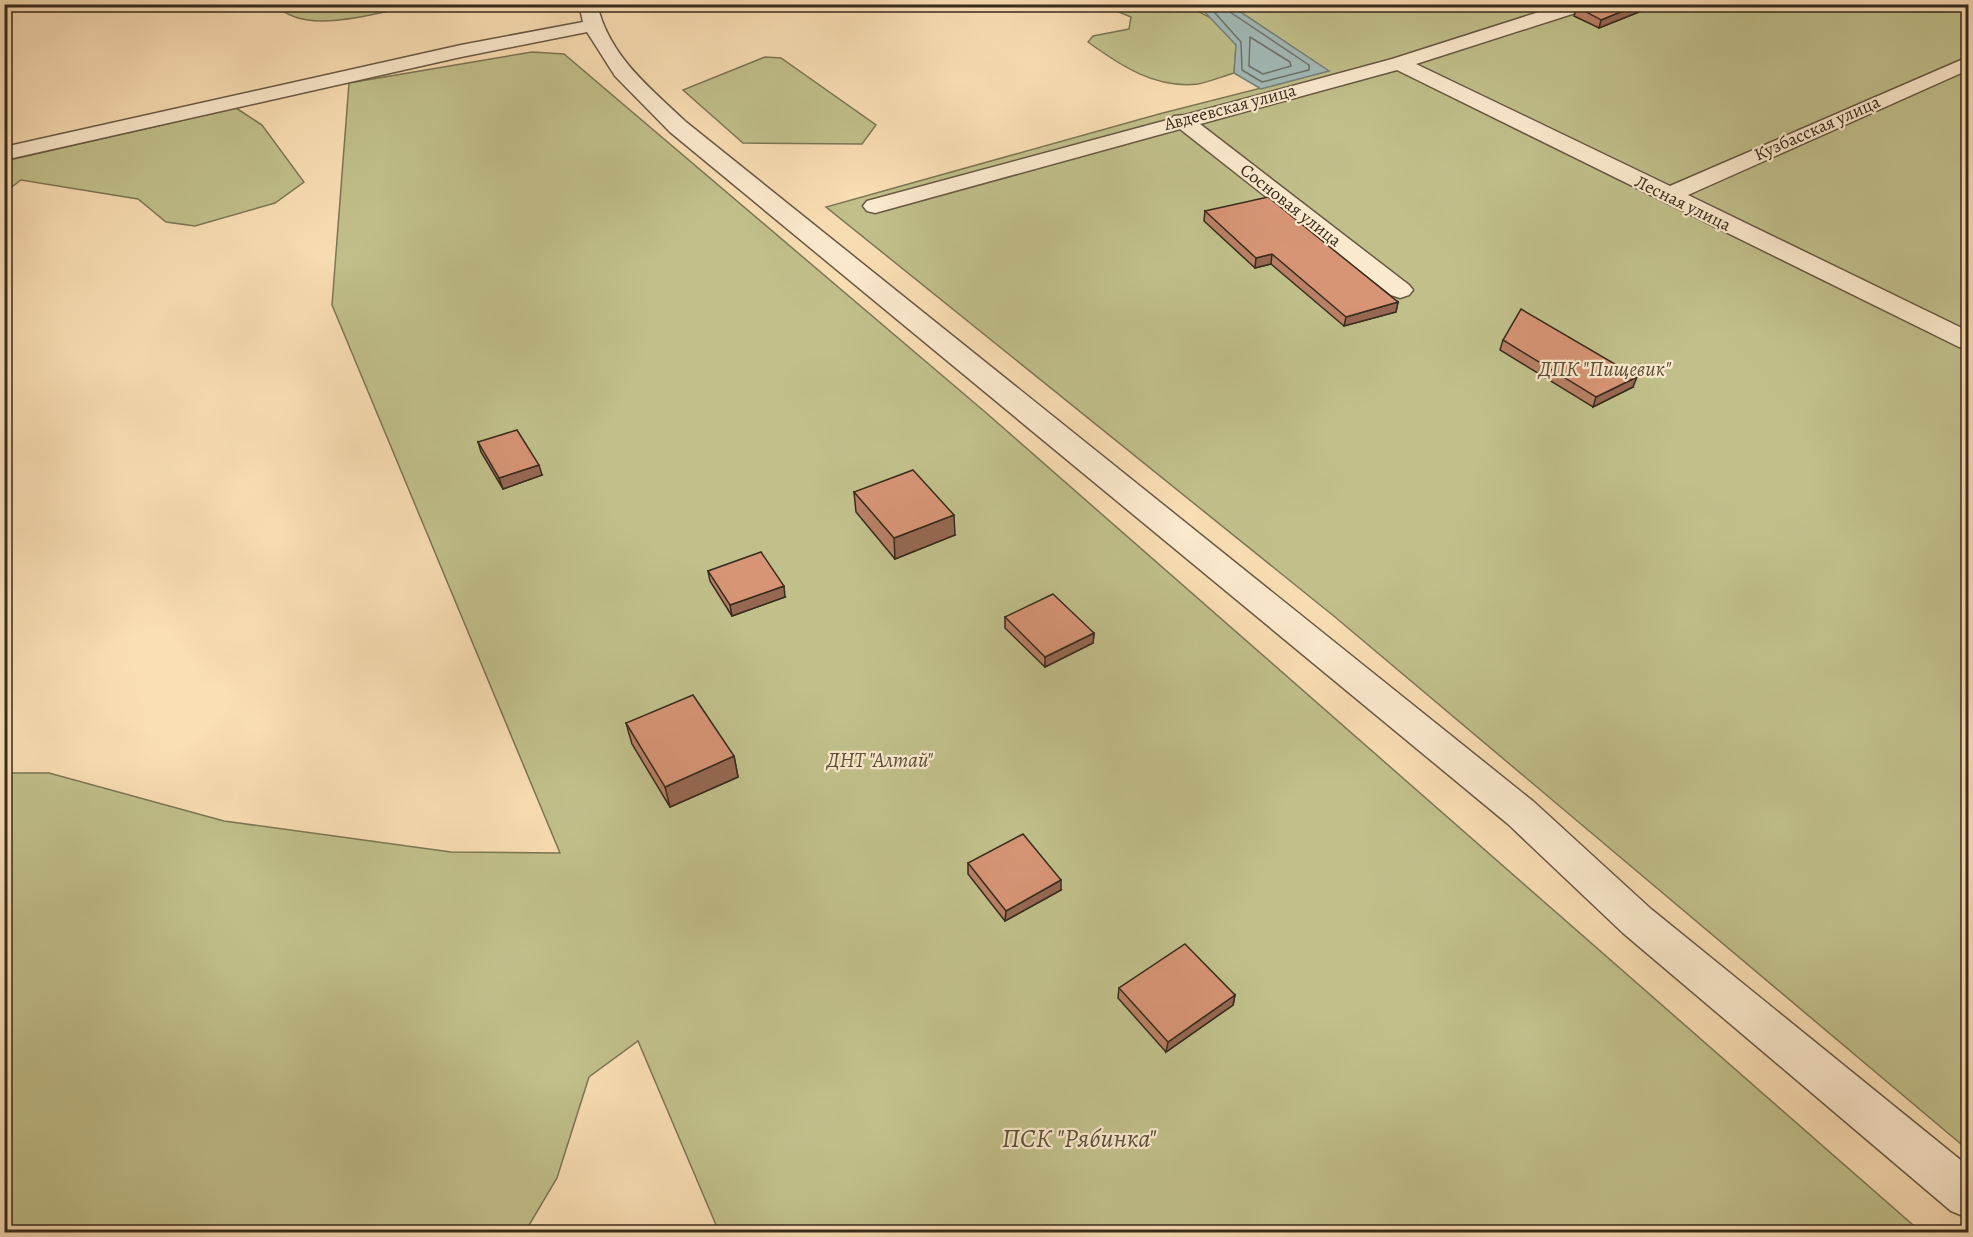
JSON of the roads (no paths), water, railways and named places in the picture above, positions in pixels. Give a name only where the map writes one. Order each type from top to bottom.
[{"type":"street","points":[[1520,4],[1548,17]]},
{"type":"street","name":"Авдеевская улица","points":[[875,206],[1181,120],[1399,63],[1584,4]]},
{"type":"street","points":[[4,154],[461,51],[589,15],[616,66],[678,127],[1521,813],[1637,921],[1968,1195]]},
{"type":"street","name":"Лесная улица","points":[[1399,63],[1667,196],[1968,341]]},
{"type":"street","name":"Кузбасская улица","points":[[1667,196],[1968,63]]},
{"type":"street","name":"Сосновая улица","points":[[1181,120],[1400,290]]},
{"type":"water","points":[[1198,5],[1230,5],[1329,71],[1261,89],[1234,73],[1236,45]]},
{"type":"park label","name":"ДПК \"Пищевик\"","points":[[1605,369]]},
{"type":"park label","name":"ДНТ \"Алтай\"","points":[[880,760]]},
{"type":"park label","name":"ПСК \"Рябинка\"","points":[[1079,1138]]}]
